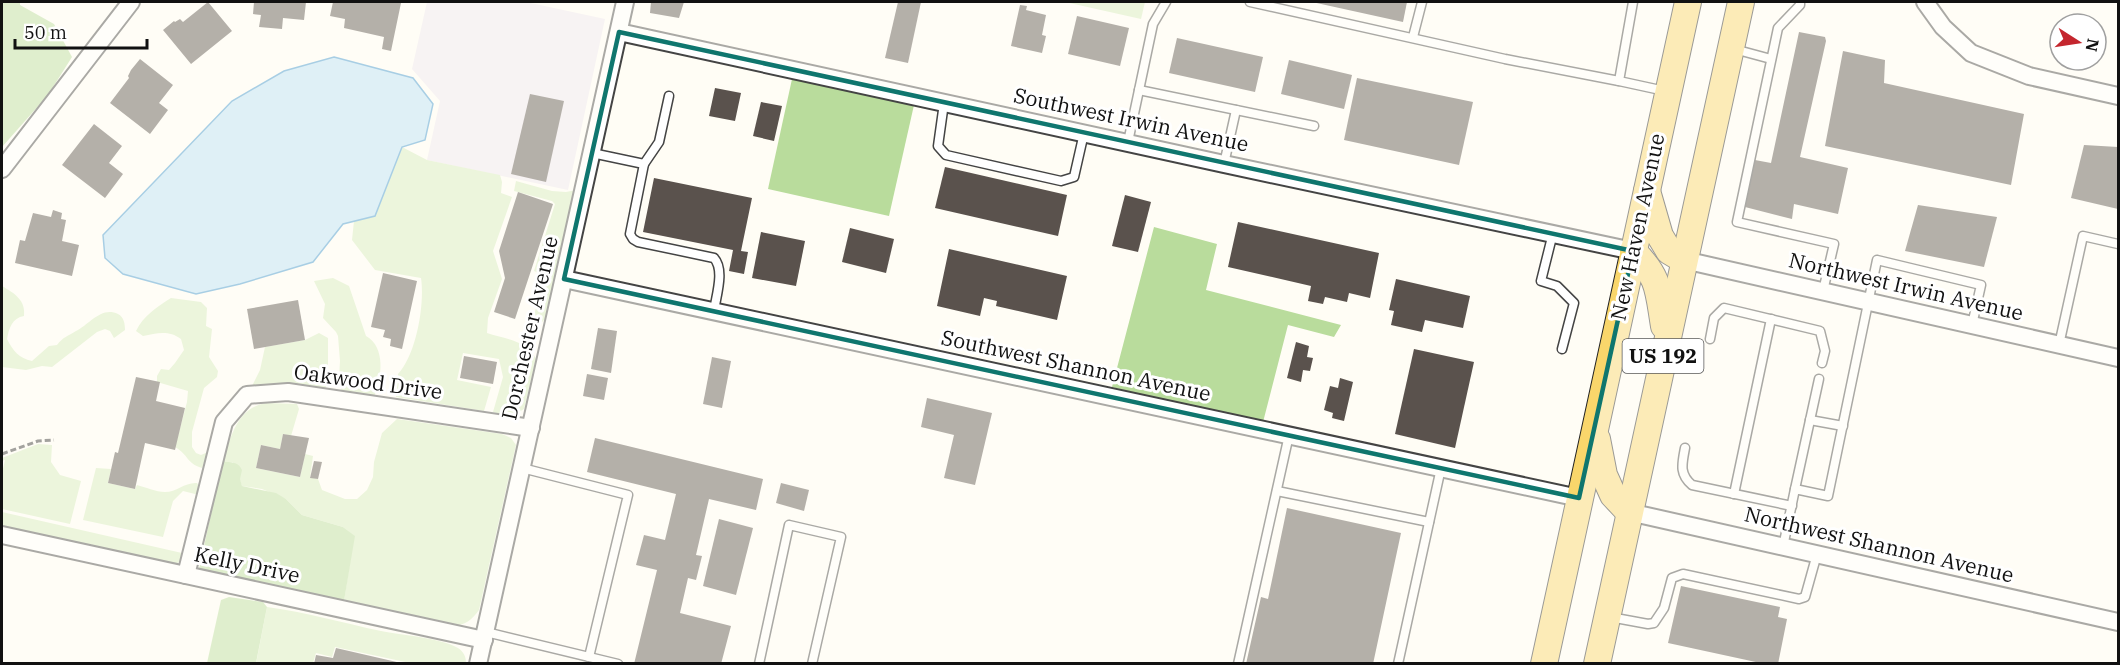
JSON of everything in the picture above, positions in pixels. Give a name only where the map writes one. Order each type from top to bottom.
[{"type":"main road","name":"New Haven Avenue","points":[[1544,663],[1688,2]]},
{"type":"main road","name":"US 192","points":[[1597,663],[1741,2]]},
{"type":"main road","points":[[1646,187],[1660,236],[1669,251],[1684,260]]},
{"type":"main road","points":[[1633,251],[1650,267],[1658,284],[1666,341]]},
{"type":"main road","points":[[1595,427],[1604,475],[1613,495],[1629,512]]},
{"type":"street","points":[[2,169],[130,2]]},
{"type":"street","name":"Dorchester Avenue","points":[[478,663],[619,32],[620,2]]},
{"type":"street","points":[[1925,2],[1943,27],[1971,53],[2028,76],[2118,96]]},
{"type":"street","name":"Southwest Irwin Avenue","points":[[619,32],[1633,251]]},
{"type":"street","name":"Northwest Irwin Avenue","points":[[1684,260],[2118,358]]},
{"type":"street","name":"Southwest Shannon Avenue","points":[[564,279],[1579,498]]},
{"type":"street","name":"Oakwood Drive","points":[[186,575],[224,422],[247,395],[288,392],[531,428]]},
{"type":"street","name":"Northwest Shannon Avenue","points":[[1629,512],[2118,622]]},
{"type":"street","name":"Kelly Drive","points":[[2,535],[485,636]]},
{"type":"lane","points":[[1128,142],[1153,24],[1166,2]]},
{"type":"lane","points":[[1250,2],[1505,59],[1668,91]]},
{"type":"lane","points":[[1413,37],[1422,2]]},
{"type":"lane","points":[[1619,81],[1633,2]]},
{"type":"lane","points":[[1800,2],[1800,5],[1778,28],[1737,222],[1834,244],[1823,291]]},
{"type":"lane","points":[[1731,48],[1771,59]]},
{"type":"lane","points":[[1139,90],[1314,126]]},
{"type":"lane","points":[[669,96],[659,142],[644,164],[630,234],[638,242],[714,258],[720,269],[714,311]]},
{"type":"lane","points":[[945,102],[938,146],[946,155],[1061,182],[1074,177],[1084,132]]},
{"type":"lane","points":[[1224,164],[1236,110]]},
{"type":"lane","points":[[592,153],[644,164]]},
{"type":"lane","points":[[1552,233],[1541,281],[1557,286],[1574,303],[1562,349]]},
{"type":"lane","points":[[2059,345],[2083,236],[2118,244]]},
{"type":"lane","points":[[1795,489],[1828,496],[1877,260],[1981,285],[1972,325]]},
{"type":"lane","points":[[1710,339],[1714,318],[1724,308],[1820,331],[1825,351],[1822,363]]},
{"type":"lane","points":[[1734,494],[1771,319]]},
{"type":"lane","points":[[1783,547],[1819,379]]},
{"type":"lane","points":[[1810,420],[1843,426]]},
{"type":"lane","points":[[1238,663],[1289,435]]},
{"type":"lane","points":[[1685,448],[1682,463],[1684,478],[1692,485],[1792,506]]},
{"type":"lane","points":[[522,468],[628,495],[589,657]]},
{"type":"lane","points":[[1398,663],[1441,468]]},
{"type":"lane","points":[[1277,491],[1429,522]]},
{"type":"lane","points":[[759,663],[789,525],[841,537],[812,663]]},
{"type":"lane","points":[[1607,616],[1648,624],[1654,623],[1665,608],[1672,578],[1683,574],[1799,599],[1805,597],[1817,554]]},
{"type":"lane","points":[[485,636],[618,663]]},
{"type":"path","points":[[2,454],[38,441],[54,440]]},
{"type":"highlighted area","points":[[619,32],[1633,251],[1579,498],[564,279]]},
{"type":"shaded area","points":[[427,2],[526,2],[605,19],[568,190],[427,160],[440,101],[412,69]]},
{"type":"green space","points":[[2,2],[20,2],[20,5],[54,24],[72,57],[48,95],[2,147]]},
{"type":"green space","points":[[1065,2],[1145,2],[1141,19]]},
{"type":"green space","points":[[792,79],[914,105],[889,216],[768,189]]},
{"type":"green space","points":[[402,147],[427,160],[500,175],[501,193],[512,197],[493,251],[502,279],[488,318],[487,333],[521,344],[536,359],[524,409],[516,413],[502,415],[493,412],[503,377],[499,359],[463,353],[457,380],[491,387],[484,411],[396,397],[398,374],[410,355],[418,329],[422,302],[421,278],[375,270],[352,240],[354,221],[375,216]]},
{"type":"green space","points":[[516,181],[552,191],[576,190],[547,317],[542,322],[534,318],[539,273],[534,271],[555,204],[552,201],[514,191]]},
{"type":"green space","points":[[1154,227],[1217,244],[1206,290],[1341,325],[1334,337],[1288,325],[1262,426],[1112,387]]},
{"type":"green space","points":[[333,278],[349,286],[366,336],[377,348],[380,372],[374,397],[342,393],[339,379],[338,336],[323,318],[325,304],[314,281]]},
{"type":"green space","points":[[2,286],[15,294],[23,306],[24,316],[12,324],[7,339],[17,353],[27,360],[32,361],[49,346],[57,345],[61,340],[106,312],[120,315],[124,321],[125,330],[114,338],[110,331],[105,329],[97,332],[52,367],[42,366],[26,370],[2,367]]},
{"type":"green space","points":[[171,298],[201,302],[207,308],[206,326],[212,329],[209,357],[218,371],[217,377],[204,388],[192,432],[192,447],[196,453],[201,455],[208,452],[202,468],[193,464],[175,447],[188,391],[157,382],[161,369],[169,370],[184,350],[181,339],[167,333],[143,336],[136,331],[147,316]]},
{"type":"green space","points":[[319,333],[328,338],[328,379],[325,390],[251,388],[260,370],[265,347],[305,340]]},
{"type":"green space","points":[[266,403],[297,404],[299,409],[291,436],[283,434],[280,449],[261,445],[256,468],[300,477],[305,454],[313,456],[310,477],[318,479],[322,490],[345,499],[357,499],[367,490],[373,477],[374,462],[382,433],[397,419],[502,434],[511,438],[516,445],[479,610],[474,617],[465,623],[453,626],[344,601],[354,536],[343,527],[302,515],[286,499],[262,489],[242,486],[233,462],[226,462],[223,459],[233,432],[242,417],[248,410]]},
{"type":"green space","points":[[38,444],[52,445],[51,462],[60,475],[81,481],[70,524],[2,509],[2,473],[5,460],[2,461],[2,458]]},
{"type":"green space","points":[[223,459],[226,462],[236,463],[241,468],[242,486],[276,493],[286,499],[302,515],[343,527],[355,536],[344,601],[199,569]]},
{"type":"green space","points":[[96,468],[111,469],[108,483],[135,489],[137,485],[165,492],[197,483],[200,488],[199,495],[183,491],[173,501],[163,537],[83,520]]},
{"type":"green space","points":[[2,512],[182,553],[181,560],[174,566],[2,526]]},
{"type":"green space","points":[[229,597],[263,602],[267,607],[256,663],[207,663],[221,600]]},
{"type":"green space","points":[[267,607],[442,642],[460,650],[466,663],[410,663],[335,647],[332,657],[316,653],[313,663],[256,664]]},
{"type":"water","points":[[334,57],[413,78],[433,104],[425,140],[402,147],[375,216],[343,224],[313,262],[240,284],[196,294],[123,274],[105,258],[103,235],[232,101],[284,71]]},
{"type":"building","points":[[208,2],[232,31],[191,64],[163,30],[174,21],[180,19],[183,22]]},
{"type":"building","points":[[254,2],[306,2],[304,20],[283,18],[282,29],[259,27],[261,15],[253,14]]},
{"type":"building","points":[[333,2],[401,3],[391,51],[382,49],[384,37],[344,28],[345,19],[330,16]]},
{"type":"building","points":[[651,2],[684,2],[679,18],[650,13]]},
{"type":"building","points":[[898,2],[921,2],[908,63],[885,58]]},
{"type":"building","points":[[1312,2],[1407,2],[1403,22]]},
{"type":"building","points":[[1020,5],[1027,6],[1026,10],[1046,15],[1042,35],[1046,36],[1042,53],[1011,46]]},
{"type":"building","points":[[1077,16],[1129,28],[1120,66],[1068,54]]},
{"type":"building","points":[[1799,32],[1825,37],[1826,41],[1800,157],[1848,168],[1838,214],[1794,204],[1792,219],[1745,207],[1755,160],[1771,163]]},
{"type":"building","points":[[1177,38],[1263,57],[1255,92],[1169,73]]},
{"type":"building","points":[[1843,51],[1885,60],[1884,83],[2024,114],[2011,185],[1825,146]]},
{"type":"building","points":[[140,59],[173,85],[159,103],[168,110],[150,134],[110,103]]},
{"type":"building","points":[[1289,60],[1352,75],[1344,109],[1281,94]]},
{"type":"building","points":[[1357,78],[1473,102],[1459,165],[1344,140]]},
{"type":"building","points":[[715,88],[741,93],[735,121],[709,116]]},
{"type":"building","points":[[530,94],[564,101],[546,182],[511,174]]},
{"type":"building","points":[[761,102],[782,106],[774,141],[753,136]]},
{"type":"building","points":[[94,124],[122,146],[109,163],[123,174],[105,198],[62,165]]},
{"type":"building","points":[[2084,145],[2118,147],[2118,209],[2071,198]]},
{"type":"building","points":[[945,167],[1067,195],[1058,236],[935,208]]},
{"type":"building","points":[[654,178],[752,198],[741,251],[748,252],[744,274],[729,271],[733,250],[643,232]]},
{"type":"building","points":[[518,192],[553,204],[515,319],[494,312],[505,278],[499,251]]},
{"type":"building","points":[[1125,195],[1151,202],[1138,252],[1112,246]]},
{"type":"building","points":[[1918,205],[1997,217],[1984,267],[1905,251]]},
{"type":"building","points":[[53,210],[62,213],[61,219],[66,220],[62,241],[79,245],[72,276],[15,263],[20,240],[25,241],[33,213],[51,217]]},
{"type":"building","points":[[1238,222],[1379,253],[1370,298],[1349,293],[1347,302],[1325,297],[1323,304],[1308,301],[1311,286],[1228,267]]},
{"type":"building","points":[[850,228],[894,239],[886,273],[842,262]]},
{"type":"building","points":[[761,232],[805,241],[796,286],[752,278]]},
{"type":"building","points":[[949,249],[1067,276],[1057,320],[996,306],[997,301],[984,298],[980,316],[937,306]]},
{"type":"building","points":[[383,273],[417,281],[402,349],[390,346],[391,339],[383,337],[385,330],[371,327]]},
{"type":"building","points":[[1396,279],[1470,296],[1463,328],[1425,320],[1422,332],[1391,325],[1394,311],[1389,310]]},
{"type":"building","points":[[298,300],[305,340],[254,349],[247,309]]},
{"type":"building","points":[[598,328],[617,331],[611,373],[591,369]]},
{"type":"building","points":[[1296,342],[1309,346],[1307,357],[1313,358],[1310,371],[1303,370],[1301,382],[1287,378]]},
{"type":"building","points":[[1414,349],[1474,362],[1455,448],[1395,434]]},
{"type":"building","points":[[464,356],[497,362],[493,384],[460,378]]},
{"type":"building","points":[[712,357],[731,361],[722,408],[703,404]]},
{"type":"building","points":[[587,374],[608,378],[604,400],[583,396]]},
{"type":"building","points":[[136,377],[160,382],[156,401],[185,408],[175,450],[145,443],[135,489],[108,483],[115,452],[118,453]]},
{"type":"building","points":[[1340,378],[1353,382],[1344,421],[1332,418],[1333,413],[1324,410],[1330,386],[1338,388]]},
{"type":"building","points":[[927,398],[992,413],[975,485],[944,478],[954,435],[921,427]]},
{"type":"building","points":[[283,434],[309,438],[300,477],[256,468],[261,445],[280,449]]},
{"type":"building","points":[[595,438],[763,479],[756,510],[709,499],[696,555],[702,556],[696,580],[688,578],[680,613],[731,626],[721,664],[634,664],[657,570],[636,565],[644,535],[665,540],[676,494],[587,472]]},
{"type":"building","points":[[314,461],[322,462],[318,479],[310,478]]},
{"type":"building","points":[[781,483],[809,490],[804,511],[776,503]]},
{"type":"building","points":[[1287,508],[1401,533],[1373,664],[1246,664],[1261,597],[1268,599]]},
{"type":"building","points":[[719,519],[753,528],[736,595],[703,586]]},
{"type":"building","points":[[1681,586],[1780,607],[1778,617],[1787,619],[1778,664],[1765,664],[1668,643]]},
{"type":"building","points":[[336,648],[401,664],[314,664],[316,655],[333,658]]}]
